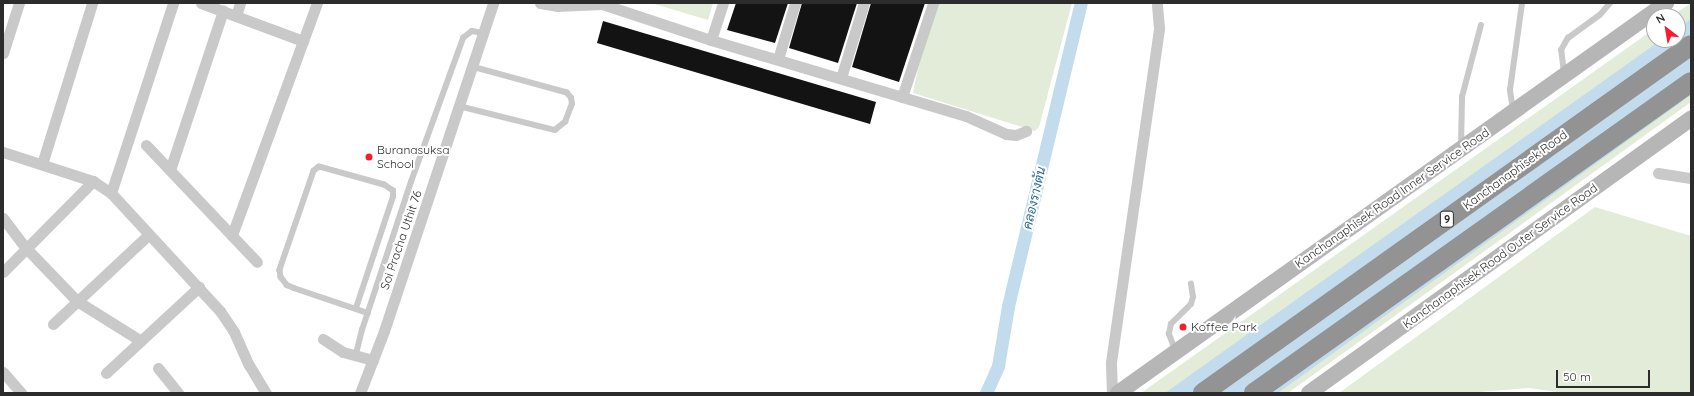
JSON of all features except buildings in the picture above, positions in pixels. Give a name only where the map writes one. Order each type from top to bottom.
[{"type":"highway","name":"Kanchanaphisek Road","points":[[1203,393],[1691,45]]},
{"type":"highway","name":"9","points":[[1254,393],[1691,82]]},
{"type":"main road","name":"Kanchanaphisek Road Inner Service Road","points":[[1118,393],[1666,3]]},
{"type":"main road","name":"Kanchanaphisek Road Outer Service Road","points":[[1309,393],[1691,118]]},
{"type":"street","points":[[3,53],[19,3]]},
{"type":"street","points":[[42,164],[92,3]]},
{"type":"street","points":[[111,193],[173,3]]},
{"type":"street","points":[[201,3],[303,41]]},
{"type":"street","points":[[236,16],[240,3]]},
{"type":"street","points":[[232,235],[317,3]]},
{"type":"street","name":"Soi Pracha Uthit 76","points":[[360,393],[373,360],[494,3]]},
{"type":"street","points":[[540,3],[557,6],[602,4],[711,40],[966,116],[1006,134],[1016,135],[1026,131]]},
{"type":"street","points":[[711,40],[723,3]]},
{"type":"street","points":[[778,60],[795,3]]},
{"type":"street","points":[[841,78],[864,3]]},
{"type":"street","points":[[902,97],[932,3]]},
{"type":"street","points":[[1112,393],[1111,362],[1159,28],[1157,3]]},
{"type":"street","points":[[170,170],[223,11]]},
{"type":"street","points":[[146,144],[257,262]]},
{"type":"street","points":[[3,152],[93,181],[111,193],[148,235],[220,311],[234,332],[249,365],[266,393]]},
{"type":"street","points":[[1658,173],[1691,178]]},
{"type":"street","points":[[3,272],[93,181]]},
{"type":"street","points":[[3,218],[26,248],[77,301],[141,341]]},
{"type":"street","points":[[53,324],[148,235]]},
{"type":"street","points":[[106,373],[199,288]]},
{"type":"street","points":[[323,339],[343,352],[356,354],[373,360]]},
{"type":"street","points":[[158,368],[178,393]]},
{"type":"street","points":[[3,372],[21,393]]},
{"type":"lane","points":[[1513,112],[1510,90],[1522,3]]},
{"type":"lane","points":[[1565,75],[1561,50],[1568,38],[1600,14],[1610,3]]},
{"type":"lane","points":[[1461,149],[1462,97],[1481,25]]},
{"type":"lane","points":[[356,354],[362,330],[411,182],[463,38],[472,31],[484,33]]},
{"type":"lane","points":[[460,106],[555,130],[565,122],[572,104],[571,98],[567,94],[472,68]]},
{"type":"lane","points":[[356,308],[393,197],[392,191],[384,185],[319,167],[314,171],[280,270],[281,277],[287,285],[294,288],[368,312]]},
{"type":"lane","points":[[1176,352],[1169,334],[1171,324],[1191,304],[1193,297],[1191,284]]},
{"type":"green space","points":[[651,3],[713,3],[708,20]]},
{"type":"green space","points":[[937,3],[1072,3],[1039,127],[1035,131],[913,93],[918,68]]},
{"type":"green space","points":[[1691,3],[1691,102],[1288,393],[1141,393],[1646,35],[1646,48],[1686,48],[1686,8],[1684,8]]},
{"type":"green space","points":[[1595,207],[1691,236],[1691,393],[1564,393],[1529,388],[1465,393],[1339,393]]},
{"type":"water","points":[[1691,19],[1691,95],[1278,393],[1165,393],[1650,48],[1686,48],[1686,22]]},
{"type":"waterway","name":"คลองรางตัน","points":[[986,393],[998,366],[1008,306],[1081,3]]},
{"type":"place","name":"Buranasuksa School","points":[[369,157]]},
{"type":"place","name":"Koffee Park","points":[[1183,327]]}]
